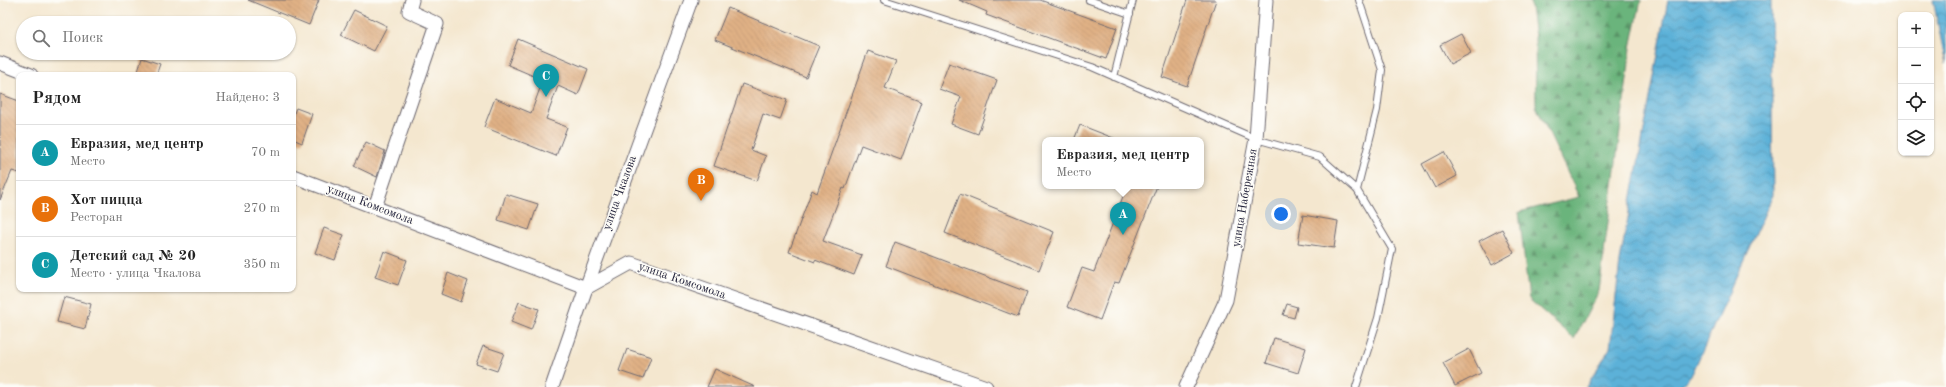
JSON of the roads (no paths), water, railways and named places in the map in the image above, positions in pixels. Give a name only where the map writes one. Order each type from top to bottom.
[{"type":"street","points":[[374,207],[436,24],[409,11],[412,0]]},
{"type":"street","name":"улица Чкалова","points":[[552,387],[586,288],[691,0]]},
{"type":"street","name":"улица Набережная","points":[[1186,387],[1226,300],[1256,138],[1266,0]]},
{"type":"street","points":[[0,63],[22,72]]},
{"type":"street","name":"улица Комсомола","points":[[296,177],[586,288],[632,263],[986,387]]},
{"type":"lane","points":[[884,0],[1092,67],[1256,138],[1320,157],[1357,190],[1392,249],[1378,318],[1360,379],[1356,387]]},
{"type":"lane","points":[[1089,0],[1130,14]]},
{"type":"lane","points":[[1114,77],[1133,0]]},
{"type":"lane","points":[[1357,190],[1378,110],[1382,70],[1359,0]]},
{"type":"water","points":[[1668,0],[1771,0],[1773,195],[1692,374],[1680,387],[1586,387],[1610,348],[1620,261]]},
{"type":"water","points":[[1933,0],[1946,0],[1946,64]]},
{"type":"place","name":"Детский сад № 20","points":[[546,97]]},
{"type":"place","name":"Хот пицца","points":[[701,201]]},
{"type":"place","name":"Евразия, мед центр","points":[[1123,235]]}]
